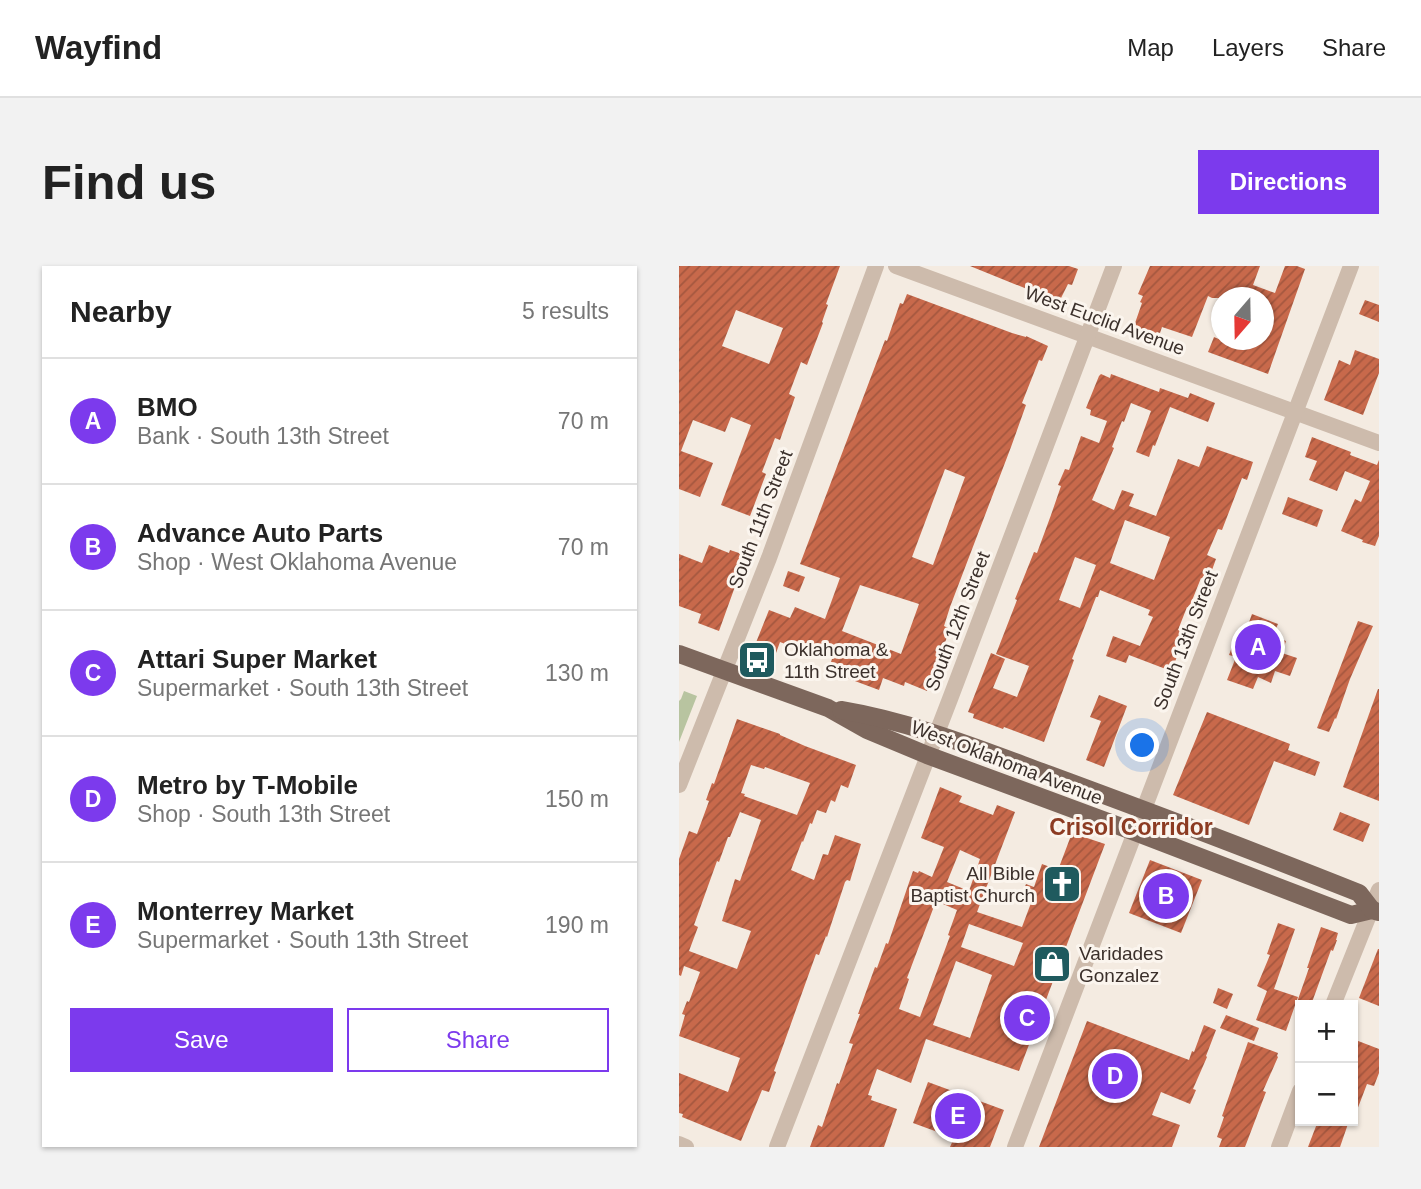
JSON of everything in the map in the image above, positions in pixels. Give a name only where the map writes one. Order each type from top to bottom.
[{"type":"main road","name":"West Oklahoma Avenue","points":[[679,654],[828,708],[867,730],[927,755],[1351,915],[1375,911]]},
{"type":"main road","name":"West Oklahoma Avenue","points":[[828,708],[873,715],[936,735],[1144,809],[1359,893],[1375,911]]},
{"type":"street","name":"South 11th Street","points":[[679,785],[769,558],[876,266]]},
{"type":"street","name":"West Euclid Avenue","points":[[895,266],[1379,443]]},
{"type":"street","name":"South 12th Street","points":[[777,1147],[1114,266]]},
{"type":"street","name":"South 13th Street","points":[[1015,1147],[1350,266]]},
{"type":"street","points":[[1335,1000],[1375,911],[1379,890]]},
{"type":"street","points":[[1279,1147],[1295,1104]]},
{"type":"street","points":[[679,1144],[686,1147]]},
{"type":"green space","points":[[684,691],[697,696],[679,742],[679,701]]},
{"type":"building","points":[[679,266],[840,266],[807,365],[801,362],[789,394],[795,397],[780,440],[775,438],[762,472],[766,474],[750,516],[721,505],[751,425],[731,417],[725,432],[693,420],[681,451],[713,463],[700,497],[679,489]],"holes":[[[736,310],[783,328],[769,364],[722,346]]]},
{"type":"building","points":[[970,266],[1069,266],[1078,269],[1072,285],[1068,284],[1059,302]]},
{"type":"building","points":[[1150,266],[1260,266],[1253,285],[1258,287],[1211,287],[1211,298],[1208,296],[1192,337],[1162,327],[1160,333],[1156,334],[1134,326],[1143,296],[1138,294]]},
{"type":"building","points":[[1285,266],[1305,269],[1268,374],[1208,352],[1211,344],[1211,350],[1274,350],[1274,293]]},
{"type":"building","points":[[907,294],[1048,346],[1042,361],[1039,360],[1022,403],[1026,405],[950,607],[944,626],[950,629],[927,691],[905,682],[904,686],[883,678],[879,690],[828,671],[832,659],[780,642],[776,653],[755,645],[769,610],[790,618],[795,607],[825,619],[840,578],[800,564],[885,340],[887,341],[900,303],[903,304]],"holes":[[[945,469],[965,477],[933,565],[912,557]],[[860,585],[919,604],[901,654],[842,631]]]},
{"type":"building","points":[[1365,300],[1379,305],[1379,322],[1359,314]]},
{"type":"building","points":[[1355,350],[1379,359],[1379,373],[1363,415],[1324,400],[1339,360],[1350,365]]},
{"type":"building","points":[[1101,374],[1110,378],[1111,374],[1159,392],[1160,388],[1188,398],[1190,393],[1215,403],[1208,422],[1170,407],[1149,457],[1136,452],[1151,411],[1131,403],[1092,500],[1114,510],[1122,490],[1134,494],[1129,506],[1156,516],[1178,459],[1199,467],[1207,446],[1253,462],[1247,480],[1242,478],[1222,530],[1218,529],[1207,555],[1216,559],[1208,581],[1201,578],[1189,608],[1187,607],[1178,630],[1187,633],[1171,671],[1129,655],[1126,663],[1106,656],[1113,636],[1140,646],[1153,617],[1148,615],[1150,610],[1100,590],[1072,659],[1074,660],[1044,742],[973,718],[974,714],[968,712],[991,653],[1005,659],[993,688],[1017,697],[1029,666],[996,654],[1017,600],[1015,599],[1034,552],[1037,553],[1051,515],[1061,486],[1058,485],[1065,469],[1069,470],[1081,436],[1099,443],[1107,421],[1090,415],[1091,410],[1086,408]],"holes":[[[1125,520],[1170,537],[1154,580],[1110,563]],[[1075,557],[1096,565],[1080,608],[1059,600]]]},
{"type":"building","points":[[1312,437],[1377,465],[1379,460],[1379,536],[1375,546],[1341,531],[1355,499],[1361,502],[1370,481],[1345,471],[1337,491],[1309,480],[1317,461],[1305,457]]},
{"type":"building","points":[[1288,497],[1323,510],[1317,527],[1282,514]]},
{"type":"building","points":[[709,545],[729,553],[730,550],[745,555],[719,631],[698,623],[701,614],[679,606],[679,554],[702,563]]},
{"type":"building","points":[[788,571],[805,577],[799,592],[783,586]]},
{"type":"building","points":[[1252,614],[1278,624],[1273,636],[1286,641],[1282,653],[1297,658],[1290,676],[1275,671],[1271,683],[1258,677],[1253,689],[1227,680],[1236,657],[1229,655],[1237,634],[1244,636]]},
{"type":"building","points":[[1358,621],[1373,626],[1329,732],[1317,728]]},
{"type":"building","points":[[1379,689],[1379,801],[1343,787]]},
{"type":"building","points":[[1099,695],[1127,706],[1104,767],[1086,760],[1101,721],[1090,717]]},
{"type":"building","points":[[1207,712],[1290,744],[1288,750],[1320,762],[1315,776],[1274,761],[1249,825],[1173,795]]},
{"type":"building","points":[[737,719],[856,765],[848,788],[841,785],[835,802],[831,800],[826,813],[817,810],[791,870],[814,880],[823,854],[828,855],[835,835],[861,844],[850,881],[845,882],[827,937],[819,955],[816,954],[769,1092],[762,1090],[741,1141],[682,1117],[683,1114],[679,1113],[679,1073],[728,1092],[740,1058],[679,1036],[685,1015],[682,1014],[700,972],[684,966],[681,976],[679,975],[679,859],[689,831],[697,834],[709,801],[706,800],[712,783],[714,784]],"holes":[[[751,765],[764,769],[765,767],[810,783],[797,815],[741,793]],[[740,812],[761,820],[740,881],[735,879],[722,921],[751,931],[737,969],[689,951],[698,927],[694,925],[717,861],[719,862]]]},
{"type":"building","points":[[940,787],[962,796],[959,802],[993,815],[997,805],[1015,812],[977,912],[1022,927],[1031,903],[1021,897],[1026,884],[1034,887],[1042,864],[1058,870],[1072,833],[1105,844],[1019,1071],[926,1039],[911,1083],[877,1069],[868,1095],[872,1096],[871,1100],[897,1109],[884,1147],[810,1147],[818,1125],[822,1127],[837,1083],[839,1084],[853,1044],[849,1043],[858,1014],[875,967],[877,968],[886,943],[888,944],[913,871],[932,877],[944,847],[921,838]],"holes":[[[960,850],[980,859],[969,891],[947,882]],[[936,901],[957,910],[920,1017],[899,1009],[909,979],[907,978]],[[969,924],[1023,943],[1014,966],[961,947]],[[956,961],[992,975],[970,1038],[933,1025]]]},
{"type":"building","points":[[1340,812],[1370,824],[1363,842],[1333,830]]},
{"type":"building","points":[[1150,860],[1202,880],[1181,933],[1129,913]]},
{"type":"building","points":[[1278,923],[1295,929],[1274,989],[1298,997],[1286,1031],[1256,1020],[1267,991],[1257,986],[1270,955],[1267,954]]},
{"type":"building","points":[[1321,927],[1338,933],[1313,1000],[1298,1000]]},
{"type":"building","points":[[1379,949],[1379,1006],[1359,998]]},
{"type":"building","points":[[1218,988],[1233,994],[1227,1009],[1213,1003]]},
{"type":"building","points":[[1226,1015],[1259,1028],[1254,1041],[1220,1028]]},
{"type":"building","points":[[1087,1021],[1189,1060],[1204,1025],[1216,1030],[1193,1089],[1196,1090],[1190,1104],[1161,1092],[1152,1115],[1180,1125],[1172,1147],[1039,1147]]},
{"type":"building","points":[[1358,1041],[1379,1049],[1379,1073],[1374,1086],[1367,1084],[1358,1108]]},
{"type":"building","points":[[1248,1042],[1278,1053],[1278,1057],[1263,1091],[1266,1092],[1245,1147],[1219,1147],[1222,1139],[1217,1137],[1224,1117],[1222,1116]]},
{"type":"building","points":[[928,1082],[1004,1110],[990,1147],[950,1147],[954,1138],[913,1123]]},
{"type":"building","points":[[1316,1126],[1347,1126],[1340,1147],[1308,1147]]},
{"type":"place","name":"BMO","points":[[1258,647]]},
{"type":"place","name":"Oklahoma & 11th Street","points":[[757,660]]},
{"type":"place","name":"All Bible Baptist Church","points":[[1062,884]]},
{"type":"place","name":"Advance Auto Parts","points":[[1166,896]]},
{"type":"place","name":"Varidades Gonzalez","points":[[1052,964]]},
{"type":"place","name":"Attari Super Market","points":[[1027,1018]]},
{"type":"place","name":"Metro by T-Mobile","points":[[1115,1076]]},
{"type":"place","name":"Monterrey Market","points":[[958,1116]]},
{"type":"district","name":"Crisol Corridor","points":[[1131,827]]}]
